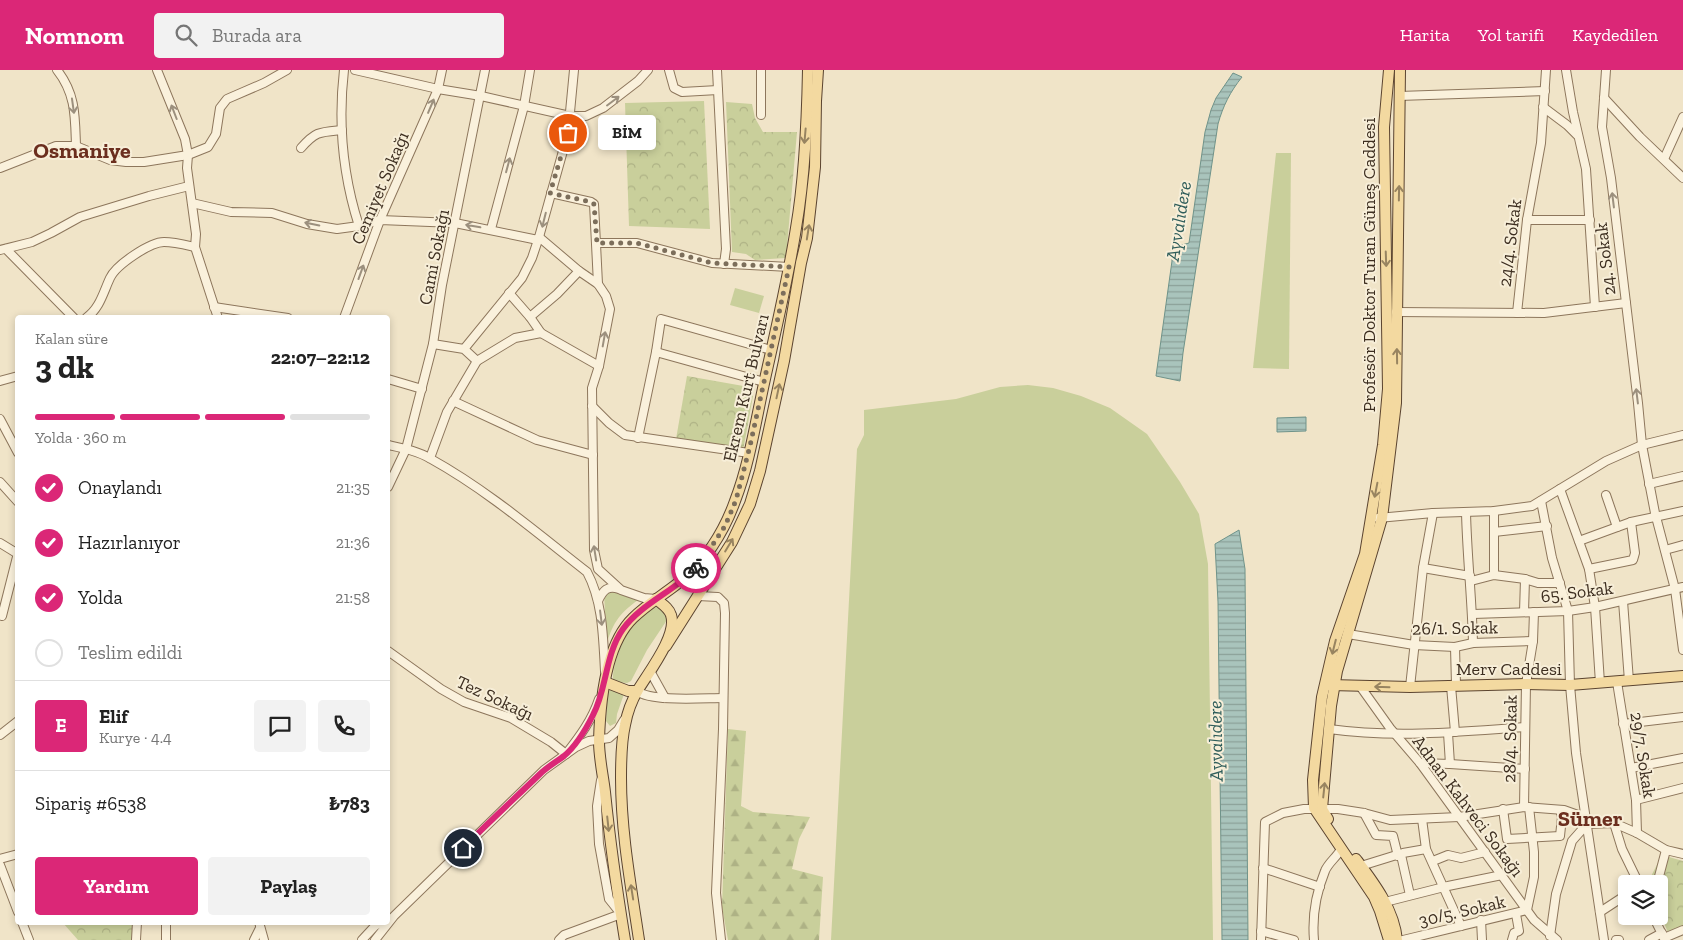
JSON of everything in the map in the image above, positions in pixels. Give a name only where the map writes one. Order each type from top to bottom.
[{"type":"main road","name":"Ekrem Kurt Bulvarı","points":[[625,940],[609,839],[600,741],[608,666],[622,630],[633,617],[694,570],[725,526],[736,500],[772,350],[797,226],[807,115],[808,70]]},
{"type":"main road","name":"Ekrem Kurt Bulvarı","points":[[639,940],[625,847],[621,804],[621,757],[625,725],[637,691],[732,542],[750,504],[760,472],[784,361],[811,211],[815,167],[818,70]]},
{"type":"main road","name":"Profesör Doktor Turan Güneş Caddesi","points":[[1318,809],[1313,780],[1324,686],[1335,641],[1365,554],[1383,445],[1388,389],[1384,127],[1389,70]]},
{"type":"main road","name":"Profesör Doktor Turan Güneş Caddesi","points":[[1318,809],[1337,671],[1382,518],[1396,403],[1400,70]]},
{"type":"main road","points":[[656,599],[669,611],[672,617],[666,646]]},
{"type":"main road","name":"Merv Caddesi","points":[[1324,686],[1335,684],[1410,688],[1454,685],[1570,685],[1683,676]]},
{"type":"main road","points":[[606,682],[628,690],[637,691]]},
{"type":"main road","points":[[1318,809],[1341,849],[1374,897],[1390,940]]},
{"type":"main road","points":[[1318,809],[1361,866],[1385,902],[1396,930],[1396,940]]},
{"type":"street","points":[[57,70],[66,81],[73,100],[76,146]]},
{"type":"street","points":[[157,70],[185,139],[196,234],[195,247],[217,315]]},
{"type":"street","points":[[0,168],[56,146],[76,146],[110,160],[126,162],[144,162],[188,155],[208,146],[216,134],[220,108],[227,99],[264,83],[287,70]]},
{"type":"street","points":[[344,70],[342,130],[345,167],[359,226]]},
{"type":"street","points":[[355,70],[570,116],[586,116],[604,108],[638,81],[648,70]]},
{"type":"street","name":"Cemiyet Sokağı","points":[[345,315],[380,220],[438,89],[442,70]]},
{"type":"street","name":"Cami Sokağı","points":[[390,484],[406,449],[433,344],[442,285],[485,70]]},
{"type":"street","points":[[491,229],[524,106],[530,70]]},
{"type":"street","points":[[464,349],[522,278],[532,258],[564,150],[570,116],[574,70]]},
{"type":"street","points":[[669,70],[674,88],[682,92],[718,90]]},
{"type":"street","points":[[717,70],[726,249],[724,264]]},
{"type":"street","points":[[761,70],[761,115]]},
{"type":"street","name":"24/4. Sokak","points":[[1546,70],[1541,143],[1527,220],[1517,313],[1544,313],[1626,304]]},
{"type":"street","points":[[1566,70],[1586,169],[1595,307]]},
{"type":"street","name":"24. Sokak","points":[[1606,70],[1602,127],[1611,178],[1642,445],[1656,517],[1665,550],[1679,588],[1683,650]]},
{"type":"street","points":[[1399,96],[1544,90]]},
{"type":"street","points":[[1604,98],[1640,137],[1683,178]]},
{"type":"street","points":[[1543,107],[1568,124],[1578,136]]},
{"type":"street","points":[[1664,160],[1681,126],[1683,116]]},
{"type":"street","points":[[300,148],[319,132],[342,130]]},
{"type":"street","points":[[3,249],[32,242],[80,217],[189,186]]},
{"type":"street","points":[[550,193],[594,204],[598,284]]},
{"type":"street","points":[[192,203],[231,212],[272,214],[307,224],[337,229],[359,226],[380,220],[455,223],[539,238],[598,284],[606,296],[610,309],[599,366],[592,388],[594,550],[598,569],[621,590]]},
{"type":"street","points":[[1527,220],[1590,220]]},
{"type":"street","points":[[89,315],[99,305],[110,277],[117,268],[147,247],[163,242],[195,247]]},
{"type":"street","points":[[597,243],[637,243],[712,263],[789,267]]},
{"type":"street","points":[[3,249],[71,315]]},
{"type":"street","points":[[530,317],[557,294],[579,271]]},
{"type":"street","points":[[509,293],[530,317],[540,333],[599,366]]},
{"type":"street","points":[[214,307],[268,315]]},
{"type":"street","points":[[1396,312],[1517,313]]},
{"type":"street","points":[[638,438],[661,319],[772,350]]},
{"type":"street","points":[[430,458],[446,412],[477,361],[515,338],[540,333]]},
{"type":"street","points":[[433,344],[464,349],[477,361]]},
{"type":"street","points":[[656,352],[764,382]]},
{"type":"street","points":[[0,381],[15,377]]},
{"type":"street","points":[[390,380],[422,389]]},
{"type":"street","points":[[453,401],[537,440],[593,455]]},
{"type":"street","points":[[592,406],[609,423],[625,435],[748,453]]},
{"type":"street","points":[[0,419],[15,447]]},
{"type":"street","points":[[1370,518],[1494,511],[1532,506],[1606,461],[1642,445],[1683,435]]},
{"type":"street","points":[[390,445],[430,458],[476,487],[587,572],[594,585],[601,616],[606,682],[594,714],[584,731],[566,754]]},
{"type":"street","points":[[1649,484],[1683,476]]},
{"type":"street","points":[[0,482],[15,499]]},
{"type":"street","points":[[1560,489],[1589,569],[1595,607],[1600,683]]},
{"type":"street","points":[[1606,495],[1617,526]]},
{"type":"street","points":[[1541,501],[1552,558],[1568,611],[1570,685],[1576,753],[1604,940]]},
{"type":"street","points":[[1494,511],[1494,576]]},
{"type":"street","points":[[1580,542],[1617,526],[1683,511]]},
{"type":"street","points":[[1466,512],[1473,614],[1473,643]]},
{"type":"street","points":[[1410,688],[1424,568],[1433,513]]},
{"type":"street","points":[[1589,569],[1633,560],[1635,553],[1631,522]]},
{"type":"street","points":[[1494,532],[1547,526]]},
{"type":"street","points":[[0,543],[15,552]]},
{"type":"street","points":[[1665,550],[1683,545]]},
{"type":"street","points":[[2,616],[15,561]]},
{"type":"street","points":[[1424,568],[1470,578],[1494,576],[1525,579],[1538,583],[1560,583]]},
{"type":"street","points":[[587,572],[598,569]]},
{"type":"street","points":[[1524,612],[1525,579]]},
{"type":"street","points":[[598,601],[602,591],[613,587],[644,598],[656,599]]},
{"type":"street","name":"65. Sokak","points":[[1473,614],[1568,611],[1595,607],[1679,588]]},
{"type":"street","points":[[698,596],[718,597],[724,603],[725,637],[716,893],[721,940]]},
{"type":"street","points":[[1623,601],[1629,681]]},
{"type":"street","name":"28/4. Sokak","points":[[1527,910],[1534,877],[1534,852],[1527,807],[1525,769],[1526,684],[1533,641],[1534,612]]},
{"type":"street","name":"26/1. Sokak","points":[[1348,634],[1414,646],[1455,647],[1473,643],[1533,641]]},
{"type":"street","points":[[1450,764],[1455,647]]},
{"type":"street","name":"Tez Sokağı","points":[[390,652],[441,689],[464,702],[511,718],[551,742],[566,754]]},
{"type":"street","points":[[650,671],[665,698]]},
{"type":"street","name":"29/7. Sokak","points":[[1617,682],[1636,800],[1637,833]]},
{"type":"street","name":"Adnan Kahveci Sokağı","points":[[1360,686],[1394,733],[1420,763],[1534,920],[1550,937],[1557,940]]},
{"type":"street","points":[[637,691],[642,695],[665,698],[723,698]]},
{"type":"street","points":[[391,918],[544,770],[576,747],[589,742],[610,738],[618,730],[629,713]]},
{"type":"street","points":[[1623,724],[1683,717]]},
{"type":"street","points":[[0,735],[15,723]]},
{"type":"street","points":[[1329,729],[1359,733],[1451,733],[1525,727]]},
{"type":"street","points":[[1631,768],[1683,758]]},
{"type":"street","points":[[1420,763],[1525,769]]},
{"type":"street","points":[[1636,800],[1683,788]]},
{"type":"street","points":[[1261,940],[1265,822],[1283,813],[1338,809],[1390,820],[1458,817],[1527,807],[1560,810],[1578,815],[1587,824]]},
{"type":"street","points":[[1503,809],[1507,839],[1560,836],[1562,817],[1560,810]]},
{"type":"street","points":[[1364,813],[1376,835],[1393,836],[1410,895]]},
{"type":"street","points":[[1422,819],[1426,849],[1461,926]]},
{"type":"street","points":[[1614,823],[1622,849],[1635,875]]},
{"type":"street","points":[[1550,937],[1556,894],[1572,841],[1587,824],[1614,823],[1637,833],[1666,850],[1683,854]]},
{"type":"street","points":[[1314,940],[1313,911],[1320,887],[1326,869],[1341,849]]},
{"type":"street","points":[[1361,866],[1426,849]]},
{"type":"street","points":[[1659,875],[1666,850]]},
{"type":"street","points":[[1433,861],[1448,855],[1461,858],[1485,852]]},
{"type":"street","points":[[0,859],[15,855]]},
{"type":"street","points":[[0,865],[15,904]]},
{"type":"street","points":[[1263,868],[1320,887]]},
{"type":"street","points":[[1385,902],[1502,875]]},
{"type":"street","points":[[1600,912],[1618,900]]},
{"type":"street","name":"30/5. Sokak","points":[[1402,940],[1527,910]]},
{"type":"street","points":[[559,940],[564,936],[621,914]]},
{"type":"street","points":[[1512,940],[1514,933],[1519,930],[1516,914]]},
{"type":"street","points":[[1481,920],[1482,940]]},
{"type":"street","points":[[23,925],[29,940]]},
{"type":"street","points":[[136,940],[137,925]]},
{"type":"street","points":[[166,925],[166,940]]},
{"type":"street","points":[[254,940],[260,925]]},
{"type":"street","points":[[260,925],[264,940]]},
{"type":"street","points":[[362,940],[375,925]]},
{"type":"street","points":[[375,940],[386,925]]},
{"type":"street","points":[[1658,925],[1664,937]]},
{"type":"street","points":[[1649,940],[1683,930]]},
{"type":"street","points":[[1261,931],[1294,940]]},
{"type":"green space","points":[[704,101],[710,229],[629,226],[625,103]]},
{"type":"green space","points":[[726,102],[752,104],[755,118],[763,132],[797,132],[786,258],[755,260],[746,254],[732,252]]},
{"type":"green space","points":[[1276,153],[1291,153],[1289,369],[1253,368]]},
{"type":"green space","points":[[735,288],[764,296],[759,313],[730,305]]},
{"type":"green space","points":[[687,376],[749,387],[753,396],[743,451],[676,439]]},
{"type":"green space","points":[[1028,385],[1053,388],[1081,396],[1110,408],[1147,434],[1180,482],[1199,514],[1208,564],[1213,940],[831,940],[857,449],[864,435],[864,410],[956,399],[1000,387]]},
{"type":"green space","points":[[611,590],[638,600],[620,615],[605,648],[604,595]]},
{"type":"green space","points":[[654,607],[661,608],[664,611],[668,617],[667,620],[647,650],[631,681],[627,683],[613,680],[616,659],[629,629],[637,619]]},
{"type":"green space","points":[[608,688],[624,694],[616,723],[610,726],[606,721]]},
{"type":"green space","points":[[728,729],[746,731],[741,806],[753,812],[810,817],[799,839],[792,869],[823,877],[819,940],[728,940],[722,907]]},
{"type":"green space","points":[[1662,855],[1683,861],[1683,928],[1669,935],[1665,925],[1668,925],[1668,875],[1652,875]]},
{"type":"green space","points":[[65,925],[133,925],[132,940],[78,940]]},
{"type":"water","points":[[1233,73],[1242,77],[1227,99],[1218,124],[1180,381],[1156,376],[1172,261],[1171,248],[1189,243],[1205,132],[1216,98]]},
{"type":"water","points":[[1306,417],[1306,431],[1277,432],[1277,418]]},
{"type":"water","points":[[1239,530],[1245,569],[1248,940],[1222,940],[1218,602],[1215,544]]},
{"type":"way so far","points":[[568,133],[550,193],[594,204],[597,243],[637,243],[712,263],[789,267],[750,446],[736,500],[725,526],[696,568]]},
{"type":"place","name":"BİM","points":[[568,133]]},
{"type":"district","name":"Osmaniye","points":[[82,150]]},
{"type":"district","name":"Sümer","points":[[1590,818]]},
{"type":"route","points":[[463,848],[544,770],[566,754],[584,731],[594,714],[606,682],[608,666],[622,630],[633,617],[696,568]]},
{"type":"water label","name":"Ayvalıdere","points":[[1178,221]]},
{"type":"water label","name":"Ayvalıdere","points":[[1215,741]]}]
